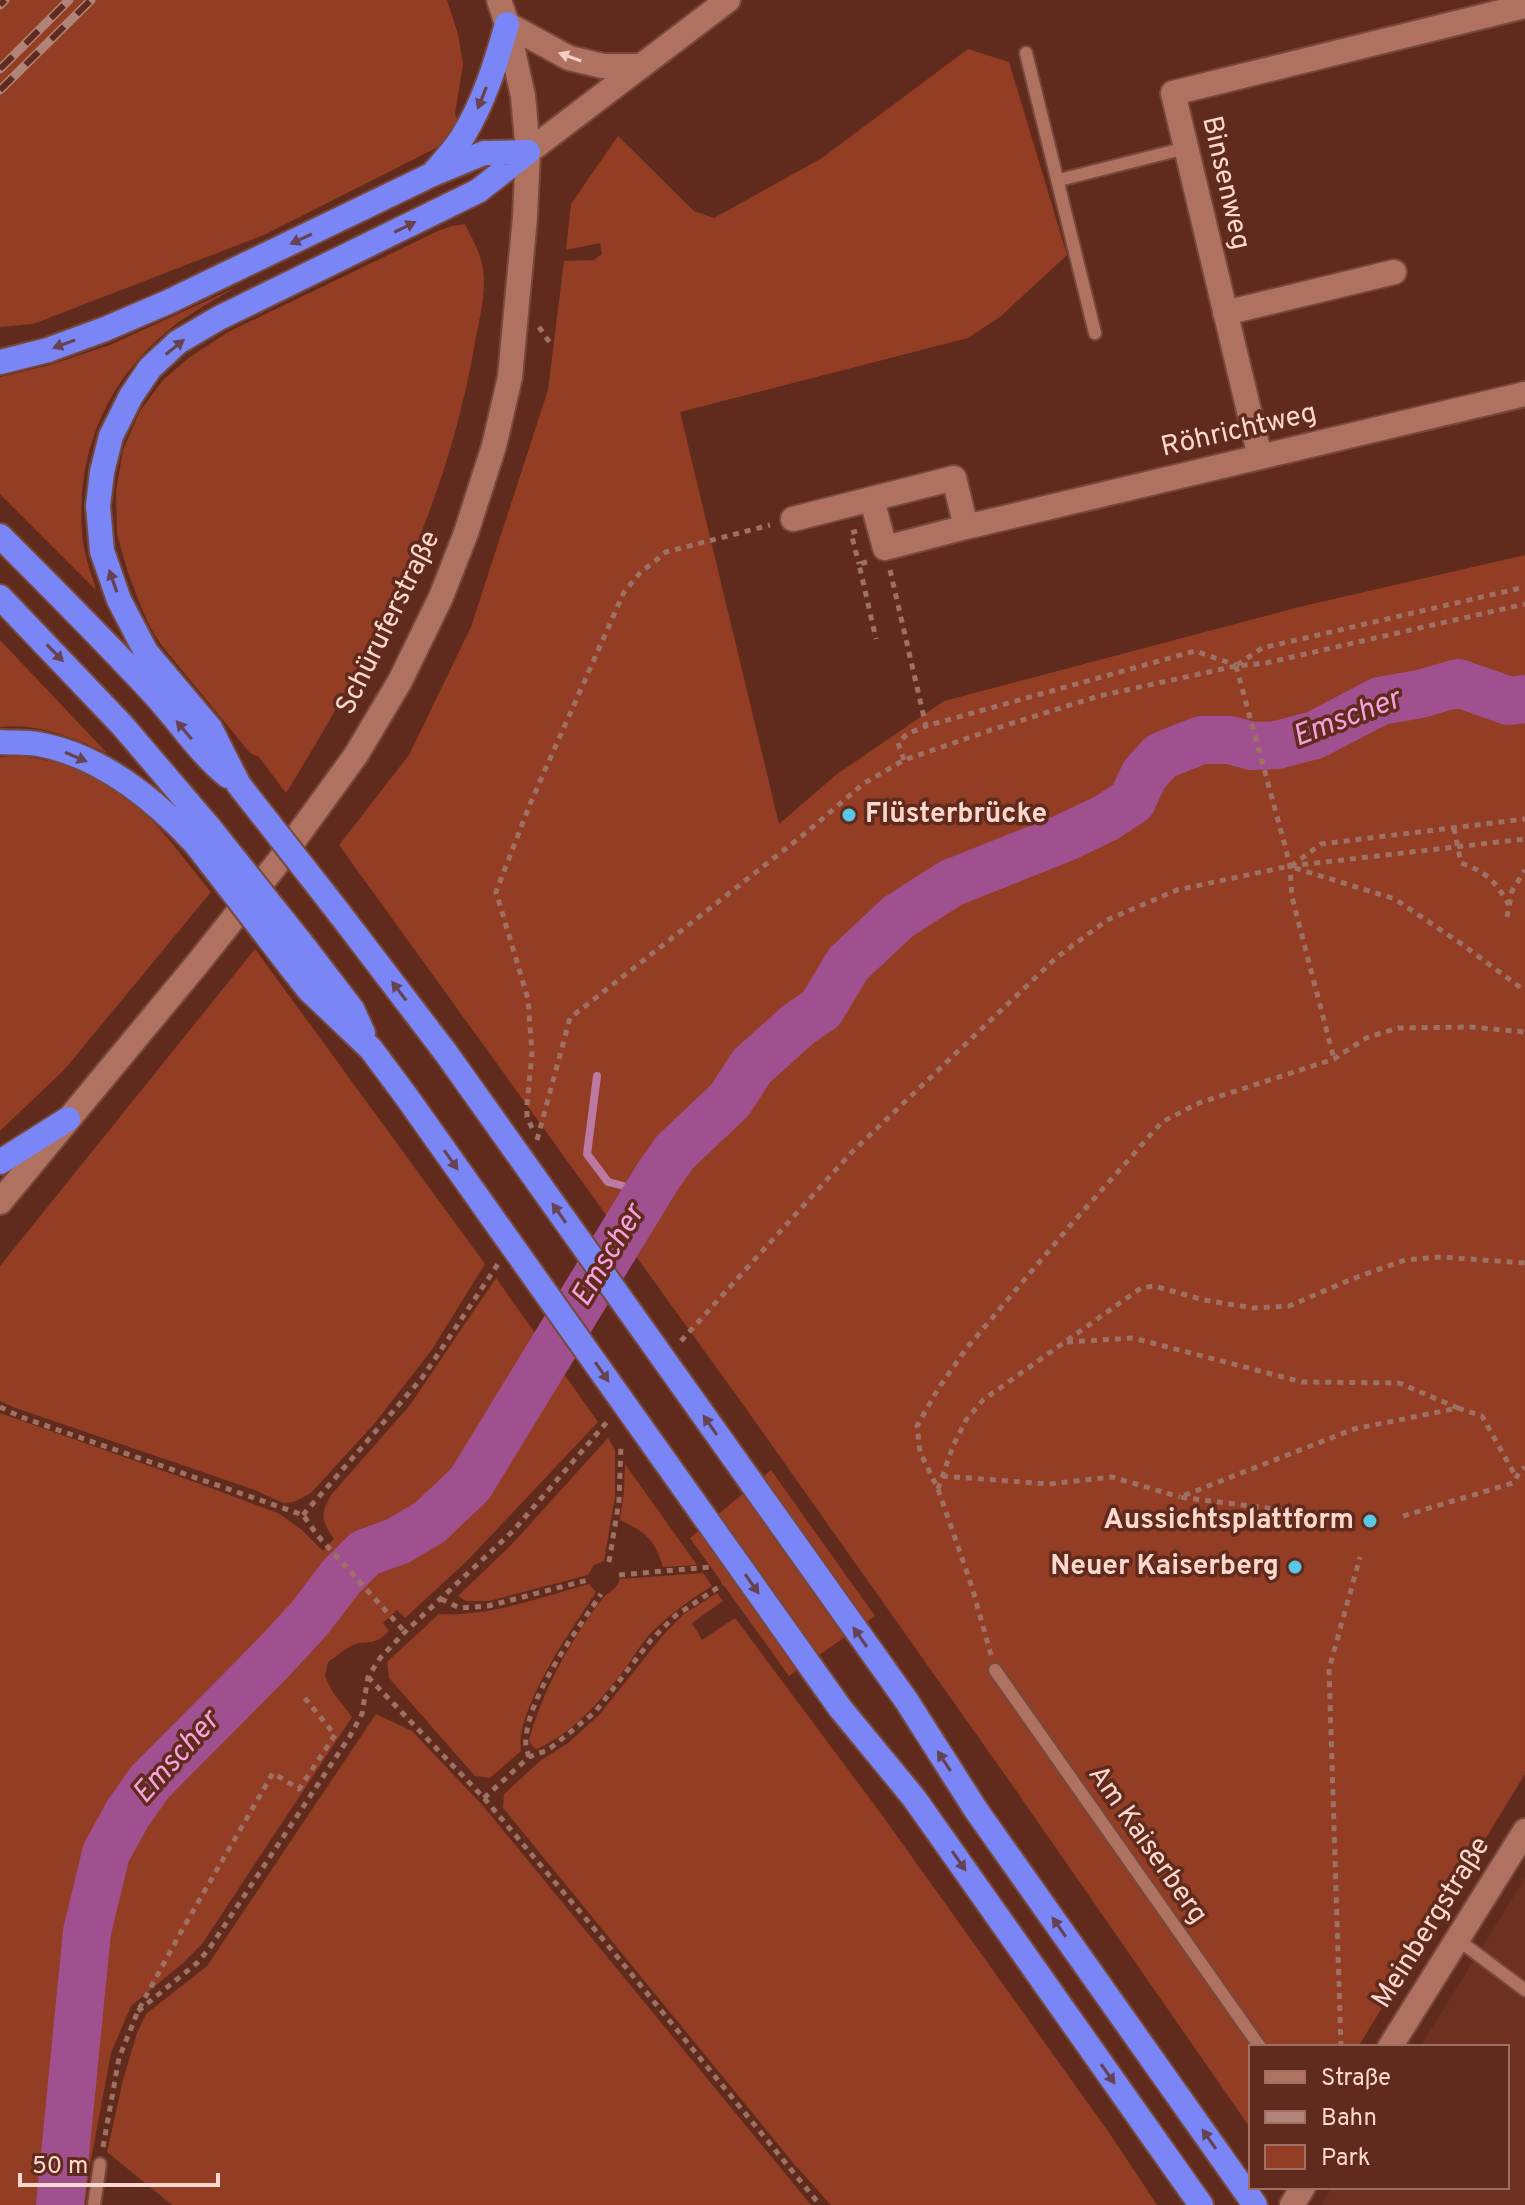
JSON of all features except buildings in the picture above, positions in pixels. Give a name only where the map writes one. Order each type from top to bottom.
[{"type":"highway","points":[[433,174],[461,140],[475,115],[498,57],[507,24]]},
{"type":"highway","points":[[0,362],[48,350],[168,302],[433,174],[484,153],[528,152]]},
{"type":"highway","points":[[528,152],[478,191],[219,318],[178,342],[150,368],[131,396],[111,436],[102,472],[98,506],[102,551],[119,600],[146,652],[210,728],[239,785],[446,1053],[906,1700],[976,1810],[1255,2204]]},
{"type":"highway","points":[[0,536],[147,687],[213,765],[239,785]]},
{"type":"highway","points":[[0,597],[122,725],[202,835],[298,957],[309,990],[371,1049],[840,1708],[914,1798],[1201,2205]]},
{"type":"highway","points":[[0,742],[38,745],[69,753],[93,764],[129,784],[202,835]]},
{"type":"highway","points":[[0,1162],[68,1119]]},
{"type":"street","name":"Schüruferstraße","points":[[0,1202],[279,861],[356,755],[400,681],[441,597],[494,446],[510,377],[528,152],[523,96],[499,0]]},
{"type":"street","points":[[528,152],[728,0]]},
{"type":"street","name":"Binsenweg","points":[[1260,457],[1173,93],[1525,6]]},
{"type":"street","points":[[507,24],[569,58],[603,66],[640,66]]},
{"type":"street","points":[[1225,313],[1394,272]]},
{"type":"street","name":"Röhrichtweg","points":[[886,553],[966,527],[1525,394]]},
{"type":"street","points":[[793,519],[954,478],[966,527]]},
{"type":"street","points":[[872,500],[886,553]]},
{"type":"street","name":"Meinbergstraße","points":[[1391,2045],[1525,1831]]},
{"type":"lane","points":[[1026,53],[1095,333]]},
{"type":"lane","points":[[1059,180],[1186,148]]},
{"type":"lane","name":"Am Kaiserberg","points":[[995,1670],[1259,2045]]},
{"type":"lane","points":[[1457,1939],[1525,1990]]},
{"type":"lane","points":[[94,2205],[100,2164]]},
{"type":"path","points":[[537,1140],[527,1117],[532,1053],[528,999],[496,892],[530,804],[624,592],[640,573],[666,552],[793,519]]},
{"type":"path","points":[[876,639],[859,564],[886,553],[926,726]]},
{"type":"path","points":[[1236,666],[1262,648],[1525,587]]},
{"type":"path","points":[[535,1151],[570,1018],[802,836],[863,784],[904,760],[1099,696],[1236,666],[1266,663],[1525,604]]},
{"type":"path","points":[[904,760],[898,743],[907,734],[926,726],[1195,651],[1236,666]]},
{"type":"path","points":[[1236,666],[1290,866],[1292,897],[1334,1059]]},
{"type":"path","points":[[1290,866],[1321,844],[1525,819]]},
{"type":"path","points":[[1454,828],[1461,863],[1478,869],[1496,883],[1509,905]]},
{"type":"path","points":[[676,1347],[851,1153],[1056,958],[1107,920],[1177,890],[1290,866],[1525,839]]},
{"type":"path","points":[[1290,866],[1395,899],[1525,991]]},
{"type":"path","points":[[1507,917],[1512,891],[1525,870]]},
{"type":"path","points":[[995,1670],[972,1587],[938,1489],[920,1452],[917,1426],[966,1349],[1162,1122],[1199,1103],[1334,1059],[1366,1038],[1398,1028],[1471,1027],[1525,1032]]},
{"type":"path","points":[[938,1489],[966,1420],[983,1400],[1141,1288],[1154,1286],[1204,1300],[1265,1308],[1289,1306],[1405,1260],[1441,1257],[1525,1263]]},
{"type":"path","points":[[303,1515],[422,1378],[499,1262]]},
{"type":"path","points":[[1067,1342],[1133,1338],[1302,1382],[1399,1383],[1482,1416],[1516,1477]]},
{"type":"path","points":[[0,1407],[303,1515],[318,1536],[405,1632]]},
{"type":"path","points":[[1180,1497],[1354,1429],[1458,1408]]},
{"type":"path","points":[[138,2011],[197,1963],[209,1949],[350,1736],[362,1714],[368,1677],[380,1658],[513,1531],[612,1417]]},
{"type":"path","points":[[609,1562],[619,1501],[621,1437]]},
{"type":"path","points":[[1403,1516],[1513,1483],[1525,1467]]},
{"type":"path","points":[[942,1476],[1049,1484],[1112,1477],[1180,1497],[1337,1517]]},
{"type":"path","points":[[1341,2045],[1329,1669],[1360,1557]]},
{"type":"path","points":[[619,1575],[711,1567]]},
{"type":"path","points":[[441,1599],[460,1608],[488,1606],[588,1580]]},
{"type":"path","points":[[484,1798],[529,1757],[548,1750],[595,1712],[651,1640],[675,1616],[723,1584]]},
{"type":"path","points":[[529,1757],[525,1741],[530,1718],[544,1685],[566,1645],[601,1594]]},
{"type":"path","points":[[368,1677],[484,1798],[820,2205]]},
{"type":"path","points":[[100,2164],[119,2058],[138,2011],[182,1930],[273,1773],[299,1789],[335,1735],[304,1697]]},
{"type":"shaded area","points":[[1525,1878],[1525,2205],[1321,2205],[1331,2189],[1509,2189],[1509,2045],[1421,2045]]},
{"type":"green space","points":[[0,0],[447,0],[458,34],[463,64],[455,114],[458,120],[440,146],[264,235],[33,324],[0,327]]},
{"type":"green space","points":[[968,49],[1009,62],[1067,255],[1000,317],[968,338],[680,412],[779,824],[837,774],[944,701],[1299,607],[1525,555],[1525,1774],[1359,2045],[1249,2045],[1249,2126],[747,1410],[339,845],[409,755],[471,627],[548,390],[564,261],[594,260],[602,254],[600,243],[566,250],[571,204],[618,136],[694,211],[714,218],[822,158]]},
{"type":"green space","points":[[465,224],[480,257],[484,289],[461,408],[445,466],[402,579],[376,634],[286,793],[259,757],[250,753],[163,647],[144,614],[117,534],[116,491],[123,450],[140,411],[163,380],[190,357],[228,332],[438,231]]},
{"type":"green space","points":[[237,287],[190,314],[164,334],[124,377],[109,402],[88,455],[83,483],[83,542],[96,590],[0,494],[0,377],[50,365],[110,345]]},
{"type":"green space","points":[[0,640],[107,753],[69,737],[42,730],[0,727]]},
{"type":"green space","points":[[22,756],[79,769],[106,782],[156,824],[211,892],[65,1069],[0,1131],[0,757]]},
{"type":"green space","points":[[255,949],[485,1264],[431,1351],[374,1424],[311,1493],[294,1502],[283,1503],[255,1490],[0,1401],[0,1266]]},
{"type":"green space","points":[[496,1278],[598,1422],[467,1561],[405,1618],[397,1610],[383,1623],[389,1631],[383,1636],[374,1642],[351,1646],[328,1662],[325,1676],[332,1691],[352,1717],[202,1944],[131,2006],[111,2053],[85,2205],[0,2205],[0,1413],[280,1514],[323,1551],[334,1539],[324,1517],[331,1495],[410,1405]]},
{"type":"green space","points":[[608,1438],[615,1450],[615,1497],[604,1561],[594,1565],[588,1575],[489,1601],[466,1601],[458,1596],[513,1543]]},
{"type":"green space","points":[[625,1464],[697,1565],[663,1567],[657,1550],[648,1538],[620,1520]]},
{"type":"green space","points":[[771,1470],[875,1616],[789,1676],[690,1538]]},
{"type":"green space","points":[[703,1573],[712,1586],[653,1631],[598,1702],[551,1742],[537,1749],[532,1746],[529,1740],[533,1725],[558,1668],[593,1612],[620,1579]]},
{"type":"green space","points":[[589,1584],[596,1592],[536,1691],[522,1733],[521,1751],[490,1778],[475,1776],[389,1678],[387,1662],[439,1614],[496,1609]]},
{"type":"green space","points":[[717,1593],[723,1601],[692,1623],[702,1640],[735,1618],[879,1811],[1110,2134],[1157,2205],[831,2205],[503,1808],[504,1794],[599,1715],[664,1634],[684,1614]]},
{"type":"green space","points":[[376,1714],[412,1731],[484,1807],[811,2205],[172,2205],[107,2152],[123,2080],[146,2014],[207,1966]]},
{"type":"waterway","name":"Emscher","points":[[60,2205],[87,1932],[106,1853],[128,1813],[150,1782],[273,1658],[365,1553],[398,1541],[430,1522],[470,1484],[675,1152],[730,1100],[752,1066],[799,1024],[821,1009],[848,964],[898,917],[951,883],[1106,818],[1132,801],[1144,775],[1161,756],[1201,740],[1230,740],[1252,746],[1277,745],[1315,735],[1380,701],[1458,683],[1509,701],[1525,699]]},
{"type":"waterway","points":[[597,1076],[587,1154],[608,1182],[647,1192]]},
{"type":"railway","points":[[0,5],[5,0]]},
{"type":"railway","points":[[0,69],[69,0]]},
{"type":"railway","points":[[0,90],[91,0]]},
{"type":"place","name":"Flüsterbrücke","points":[[849,815]]},
{"type":"place","name":"Aussichtsplattform","points":[[1370,1521]]},
{"type":"place","name":"Neuer Kaiserberg","points":[[1295,1567]]}]
